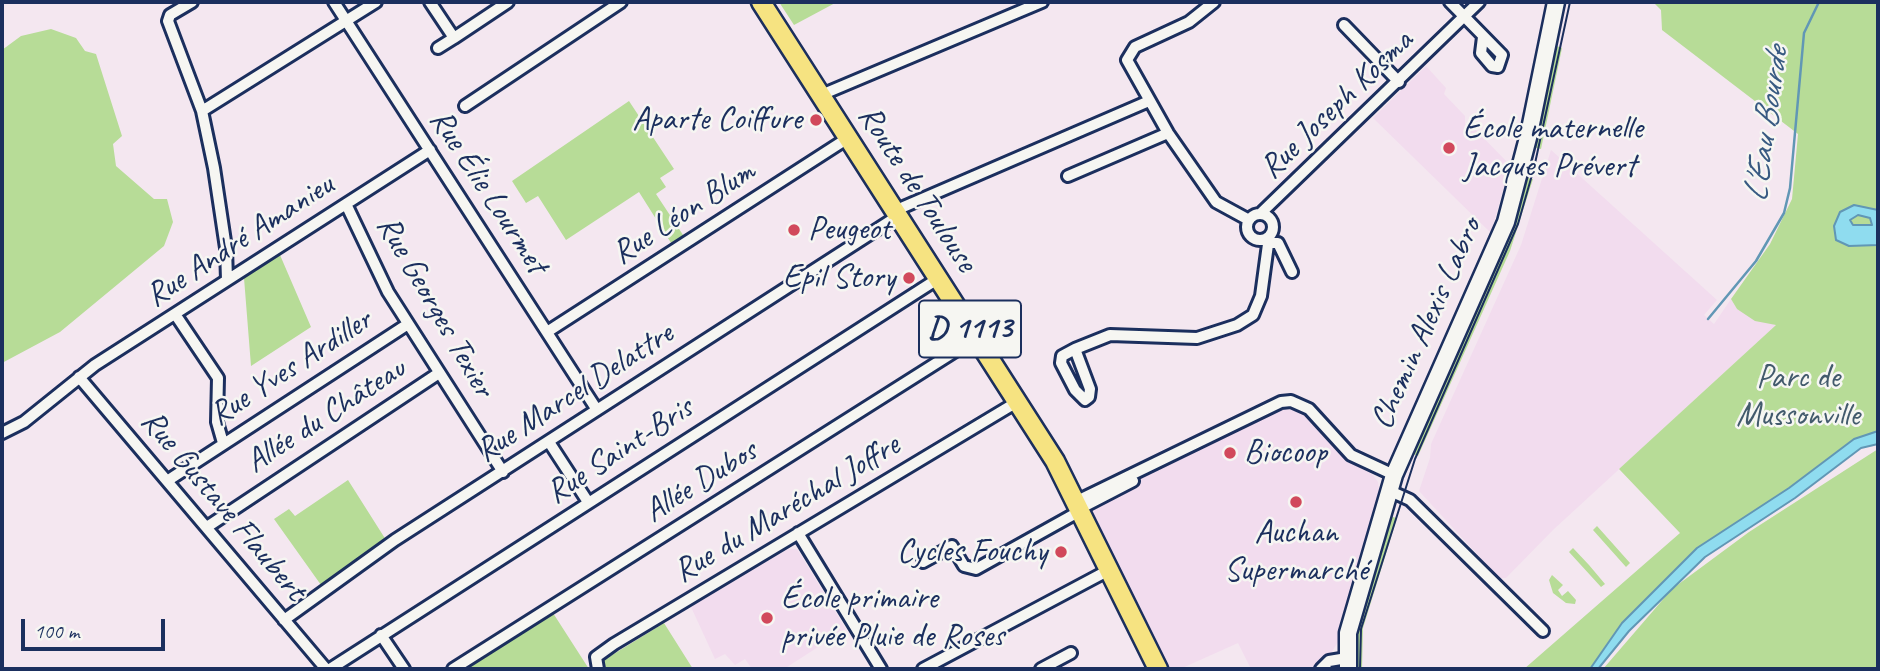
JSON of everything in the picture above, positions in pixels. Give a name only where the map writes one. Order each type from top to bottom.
[{"type":"main road","name":"Route de Toulouse","points":[[761,2],[1055,461],[1158,669]]},
{"type":"street","points":[[192,2],[170,15],[168,21],[201,108],[220,208],[227,280]]},
{"type":"street","name":"Rue Élie Lourmet","points":[[334,2],[597,410]]},
{"type":"street","points":[[201,108],[376,2]]},
{"type":"street","points":[[430,2],[454,38]]},
{"type":"street","points":[[438,48],[508,2]]},
{"type":"street","points":[[465,106],[621,2]]},
{"type":"street","points":[[821,94],[1042,2]]},
{"type":"street","points":[[1214,2],[1189,22],[1135,47],[1128,54],[1127,60],[1168,133],[1216,202],[1249,220]]},
{"type":"street","points":[[1450,2],[1483,37]]},
{"type":"street","name":"Rue Joseph Kosma","points":[[1260,214],[1479,2]]},
{"type":"street","name":"Chemin Alexis Labro","points":[[1348,663],[1350,623],[1391,482],[1506,222],[1543,73],[1556,2]]},
{"type":"street","points":[[1344,25],[1399,82]]},
{"type":"street","name":"Rue Marcel Delattre","points":[[284,620],[395,540],[549,442],[896,213],[1149,101]]},
{"type":"street","points":[[1068,176],[1168,133]]},
{"type":"street","name":"Rue Léon Blum","points":[[547,332],[848,138]]},
{"type":"street","name":"Rue André Amanieu","points":[[2,433],[24,422],[79,377],[430,150]]},
{"type":"street","name":"Rue Georges Texier","points":[[346,204],[379,276],[502,472]]},
{"type":"street","points":[[1075,349],[1110,335],[1197,338],[1237,325],[1253,315],[1261,296],[1272,223],[1260,214],[1249,220]]},
{"type":"street","points":[[1249,220],[1247,232],[1251,237],[1258,241],[1270,240],[1278,243],[1292,272]]},
{"type":"street","name":"Rue Saint-Bris","points":[[328,669],[939,278]]},
{"type":"street","points":[[175,314],[218,378],[217,422],[223,443]]},
{"type":"street","name":"Rue Yves Ardiller","points":[[167,481],[408,324]]},
{"type":"street","name":"Allée Dubos","points":[[453,669],[976,338]]},
{"type":"street","name":"Allée du Château","points":[[206,527],[439,373]]},
{"type":"street","name":"Rue Gustave Flaubert","points":[[79,377],[328,669]]},
{"type":"street","points":[[922,562],[953,546],[964,566],[976,569],[1151,466],[1268,405],[1291,401],[1310,409],[1351,455],[1391,482],[1543,631]]},
{"type":"street","name":"Rue du Maréchal Joffre","points":[[598,669],[596,657],[614,644],[1017,402]]},
{"type":"street","points":[[549,442],[588,502]]},
{"type":"street","points":[[798,533],[881,669]]},
{"type":"street","points":[[923,669],[1109,570]]},
{"type":"street","points":[[381,635],[404,669]]},
{"type":"street","points":[[1041,669],[1071,653]]},
{"type":"street","points":[[1321,669],[1329,661],[1348,663]]},
{"type":"shaded area","name":"École maternelle Jacques Prévert","points":[[1426,66],[1446,88],[1444,94],[1465,116],[1465,124],[1470,124],[1510,165],[1491,233],[1373,118]]},
{"type":"shaded area","points":[[1551,150],[1717,300],[1704,315],[1714,324],[1731,299],[1737,309],[1776,325],[1553,530],[1506,578],[1499,578],[1419,491],[1430,458],[1431,444],[1521,245]]},
{"type":"shaded area","points":[[1281,402],[1318,418],[1345,460],[1372,474],[1378,482],[1382,511],[1350,623],[1321,669],[1251,669],[1238,643],[1180,669],[1158,669],[1075,502]]},
{"type":"shaded area","name":"École primaire privée Pluie de Roses","points":[[788,549],[797,549],[846,629],[784,669],[752,669],[745,659],[735,665],[725,654],[715,659],[691,607]]},
{"type":"green space","points":[[779,2],[837,2],[794,25]]},
{"type":"green space","name":"Parc de Mussonville","points":[[1653,2],[1878,2],[1878,431],[1854,439],[1789,488],[1697,548],[1622,623],[1590,669],[1524,669],[1680,533],[1619,469],[1776,325],[1755,321],[1737,309],[1731,299],[1770,244],[1792,199],[1798,134],[1662,30],[1661,10]]},
{"type":"green space","points":[[51,29],[76,38],[85,51],[96,54],[122,136],[113,144],[116,166],[154,199],[167,199],[173,222],[164,246],[60,332],[2,363],[2,50],[21,36]]},
{"type":"green space","points":[[1554,45],[1562,48],[1541,149],[1532,147]]},
{"type":"green space","points":[[629,101],[674,169],[660,178],[666,187],[656,194],[685,238],[673,246],[639,192],[566,240],[538,196],[526,203],[512,181]]},
{"type":"green space","points":[[1525,177],[1533,179],[1510,251],[1418,456],[1410,453]]},
{"type":"green space","points":[[280,255],[311,327],[251,366],[244,278]]},
{"type":"green space","points":[[1878,449],[1878,669],[1603,669],[1672,589],[1749,532]]},
{"type":"green space","points":[[348,480],[386,540],[321,585],[274,519],[289,509],[295,516]]},
{"type":"green space","points":[[1388,516],[1397,518],[1363,628],[1362,669],[1353,669],[1352,647]]},
{"type":"green space","points":[[1597,526],[1630,563],[1626,567],[1593,530]]},
{"type":"green space","points":[[1573,548],[1605,584],[1601,587],[1569,552]]},
{"type":"green space","points":[[1552,575],[1563,585],[1558,590],[1562,596],[1568,591],[1576,600],[1575,604],[1566,603],[1553,593],[1549,580]]},
{"type":"green space","points":[[553,613],[589,669],[463,669]]},
{"type":"green space","points":[[664,623],[693,669],[603,669],[604,660]]},
{"type":"water","points":[[1854,205],[1878,210],[1878,245],[1849,246],[1836,240],[1834,226],[1840,212]],"holes":[[[1858,215],[1870,218],[1872,225],[1853,225],[1850,220]]]},
{"type":"water","points":[[1878,431],[1878,444],[1861,448],[1795,498],[1705,557],[1629,631],[1598,669],[1590,669],[1622,623],[1697,548],[1789,488],[1854,439]]},
{"type":"waterway","name":"L'Eau Bourde","points":[[1708,319],[1756,261],[1784,213],[1790,188],[1804,33],[1819,2]]},
{"type":"tram line","points":[[1360,669],[1361,629],[1415,459],[1518,224],[1534,168],[1570,2]]},
{"type":"place","name":"Aparte Coiffure","points":[[816,120]]},
{"type":"place","name":"École maternelle Jacques Prévert","points":[[1449,148]]},
{"type":"place","name":"Peugeot","points":[[794,230]]},
{"type":"place","name":"Epil Story","points":[[909,278]]},
{"type":"place","name":"Biocoop","points":[[1230,453]]},
{"type":"place","name":"Auchan Supermarché","points":[[1296,502]]},
{"type":"place","name":"Cycles Fouchy","points":[[1061,552]]},
{"type":"place","name":"École primaire privée Pluie de Roses","points":[[767,618]]}]
